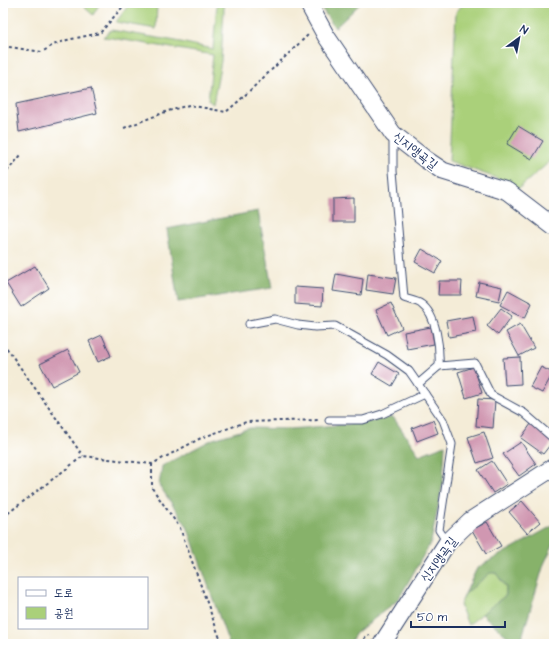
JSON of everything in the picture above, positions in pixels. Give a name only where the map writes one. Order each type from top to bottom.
[{"type":"street","name":"신지앵곡길","points":[[308,3],[326,36],[393,134],[442,171],[507,191],[554,227]]},
{"type":"street","name":"신지앵곡길","points":[[382,644],[447,543],[470,521],[554,467]]},
{"type":"lane","points":[[393,134],[393,171],[404,298],[422,305],[434,321],[440,352],[439,366]]},
{"type":"lane","points":[[248,324],[276,319],[298,326],[314,328],[334,326],[387,355],[409,371],[443,420],[452,444],[439,530],[447,543]]},
{"type":"lane","points":[[418,384],[439,366],[475,363],[491,395],[524,413],[554,439]]},
{"type":"lane","points":[[329,420],[363,420],[409,403],[425,394]]},
{"type":"path","points":[[3,46],[42,52],[53,45],[67,40],[100,33],[126,3]]},
{"type":"path","points":[[124,128],[168,111],[189,105],[226,112],[320,24]]},
{"type":"path","points":[[3,176],[21,155]]},
{"type":"path","points":[[3,343],[83,456]]},
{"type":"path","points":[[3,517],[83,456],[152,464],[201,438],[246,422],[329,420]]},
{"type":"path","points":[[152,464],[152,488],[180,528],[222,644]]},
{"type":"green space","points":[[83,3],[100,3],[93,15],[83,6]]},
{"type":"green space","points":[[130,3],[157,3],[156,29],[116,22]]},
{"type":"green space","points":[[217,3],[223,3],[224,10],[221,61],[213,104],[208,100],[213,55],[103,37],[111,30],[213,49]]},
{"type":"green space","points":[[318,3],[361,3],[335,28]]},
{"type":"green space","points":[[464,3],[548,3],[554,7],[554,158],[518,189],[496,178],[449,161],[456,12]]},
{"type":"green space","points":[[258,211],[272,288],[178,302],[167,229]]},
{"type":"green space","points":[[393,417],[419,455],[445,445],[443,482],[431,542],[398,600],[356,633],[349,644],[229,644],[187,526],[159,485],[162,466],[213,439],[250,428],[289,429],[363,423]]},
{"type":"green space","points":[[554,525],[554,543],[544,564],[520,644],[516,644],[482,614],[506,595],[506,587],[496,573],[490,573],[465,594],[476,570],[482,565]]},
{"type":"green space","points":[[490,572],[496,573],[506,587],[506,595],[468,625],[460,605],[465,594]]},
{"type":"building","points":[[91,88],[97,113],[19,132],[16,104]]},
{"type":"building","points":[[518,126],[543,141],[532,159],[507,144]]},
{"type":"building","points":[[354,198],[354,222],[333,222],[333,199]]},
{"type":"building","points":[[422,249],[442,261],[435,273],[415,262]]},
{"type":"building","points":[[35,266],[49,288],[21,307],[6,283]]},
{"type":"building","points":[[336,274],[363,279],[361,295],[333,291]]},
{"type":"building","points":[[368,274],[396,278],[393,294],[366,290]]},
{"type":"building","points":[[439,281],[462,281],[461,295],[438,295]]},
{"type":"building","points":[[479,282],[502,287],[499,301],[476,296]]},
{"type":"building","points":[[295,287],[323,289],[322,306],[295,304]]},
{"type":"building","points":[[508,290],[532,303],[525,318],[500,305]]},
{"type":"building","points":[[391,303],[402,328],[387,335],[376,310]]},
{"type":"building","points":[[501,308],[512,316],[498,335],[487,326]]},
{"type":"building","points":[[473,316],[476,332],[449,337],[446,321]]},
{"type":"building","points":[[520,324],[534,348],[519,356],[506,332]]},
{"type":"building","points":[[431,327],[434,344],[407,349],[404,332]]},
{"type":"building","points":[[102,335],[111,356],[98,362],[89,341]]},
{"type":"building","points":[[68,350],[79,372],[52,386],[40,364]]},
{"type":"building","points":[[520,357],[521,384],[505,385],[503,358]]},
{"type":"building","points":[[379,362],[399,374],[392,386],[372,374]]},
{"type":"building","points":[[474,367],[482,393],[466,398],[458,372]]},
{"type":"building","points":[[541,367],[553,373],[542,393],[530,387]]},
{"type":"building","points":[[478,399],[495,400],[493,428],[476,426]]},
{"type":"building","points":[[433,420],[438,433],[417,441],[412,428]]},
{"type":"building","points":[[531,424],[553,441],[543,454],[521,438]]},
{"type":"building","points":[[484,432],[493,458],[477,463],[468,437]]},
{"type":"building","points":[[521,442],[536,464],[519,476],[503,454]]},
{"type":"building","points":[[492,461],[507,484],[493,493],[478,470]]},
{"type":"building","points":[[522,501],[540,522],[527,533],[509,512]]},
{"type":"building","points":[[487,522],[501,546],[486,554],[472,530]]}]
